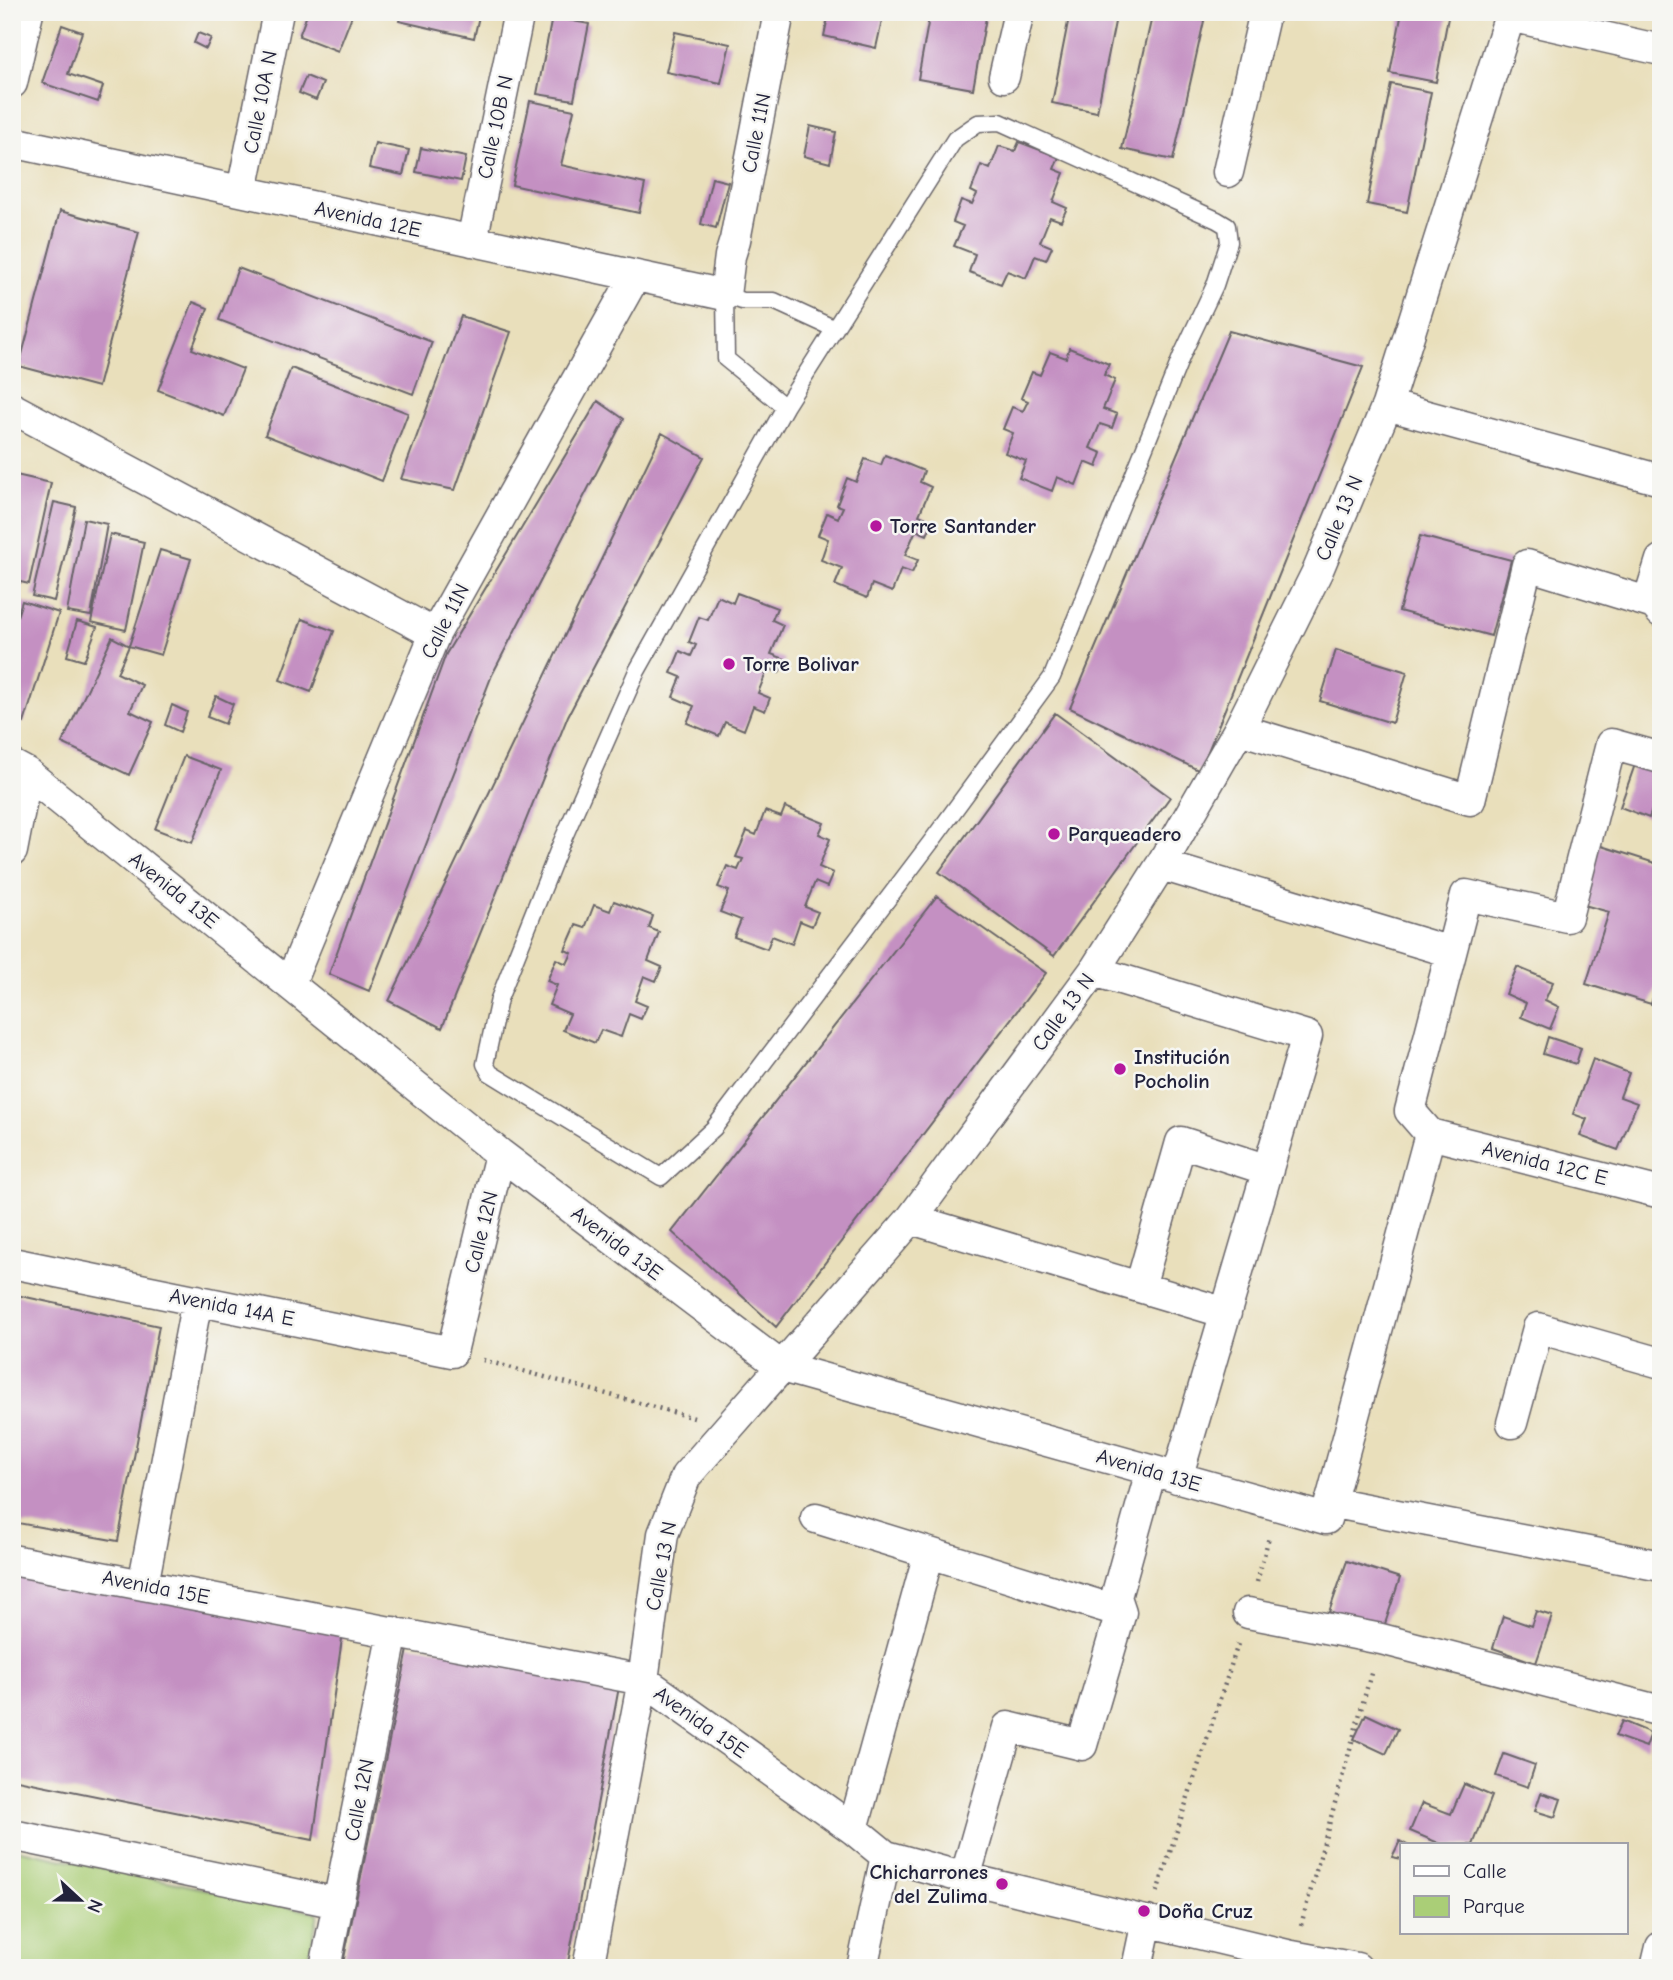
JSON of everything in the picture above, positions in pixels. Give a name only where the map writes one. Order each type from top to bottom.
[{"type":"street","points":[[12,83],[28,12]]},
{"type":"street","name":"Calle 10A N","points":[[242,191],[278,12]]},
{"type":"street","name":"Calle 10B N","points":[[472,241],[519,12]]},
{"type":"street","name":"Calle 11N","points":[[725,295],[730,256],[736,240],[779,12]]},
{"type":"street","points":[[1004,77],[1019,12]]},
{"type":"street","points":[[1228,172],[1265,12]]},
{"type":"street","points":[[1511,14],[1661,50]]},
{"type":"street","name":"Calle 13 N","points":[[588,1968],[643,1680],[663,1534],[686,1476],[911,1219],[1094,971],[1161,865],[1239,729],[1318,570],[1387,405],[1511,14]]},
{"type":"street","name":"Avenida 12E","points":[[12,142],[725,295]]},
{"type":"street","name":"Calle 11N","points":[[290,983],[435,634],[635,276]]},
{"type":"street","points":[[1387,405],[1661,480]]},
{"type":"street","points":[[12,408],[435,634]]},
{"type":"street","points":[[1239,729],[1470,800],[1527,565],[1655,607],[1661,560]]},
{"type":"street","points":[[1328,1511],[1430,1134],[1410,1111],[1466,895],[1567,917],[1611,744],[1661,758]]},
{"type":"street","points":[[12,851],[20,769]]},
{"type":"street","name":"Avenida 13E","points":[[20,769],[500,1154],[782,1367],[1278,1506],[1328,1511],[1661,1566]]},
{"type":"street","points":[[1161,865],[1451,952]]},
{"type":"street","points":[[965,1878],[1008,1727],[1082,1745],[1121,1612],[1116,1597],[1226,1313],[1307,1036],[1094,971]]},
{"type":"street","name":"Avenida 12C E","points":[[1430,1134],[1661,1193]]},
{"type":"street","points":[[1140,1287],[1181,1142],[1268,1170]]},
{"type":"street","name":"Calle 12N","points":[[452,1352],[500,1154]]},
{"type":"street","points":[[911,1219],[1226,1313]]},
{"type":"street","name":"Avenida 14A E","points":[[12,1263],[452,1352]]},
{"type":"street","points":[[143,1585],[197,1300]]},
{"type":"street","points":[[1512,1423],[1538,1328],[1661,1363]]},
{"type":"street","points":[[816,1518],[1121,1612]]},
{"type":"street","points":[[853,1829],[929,1553]]},
{"type":"street","name":"Avenida 15E","points":[[12,1560],[643,1680],[853,1829],[886,1856],[965,1878],[1292,1956],[1357,1968]]},
{"type":"street","points":[[1248,1613],[1381,1639],[1661,1711]]},
{"type":"street","name":"Calle 12N","points":[[325,1968],[393,1632]]},
{"type":"street","points":[[12,1835],[338,1903]]},
{"type":"street","points":[[862,1968],[886,1856]]},
{"type":"street","points":[[1137,1968],[1147,1921]]},
{"type":"street","points":[[1656,1968],[1661,1948]]},
{"type":"lane","points":[[1000,122],[1227,226],[1229,242],[1215,285],[1182,355],[1052,677],[713,1128],[661,1177],[490,1073],[485,1064],[499,999],[560,846],[637,671],[785,407],[835,329],[955,139],[978,123],[1000,122]]},
{"type":"lane","points":[[785,407],[726,359],[725,295],[742,302],[774,301],[835,329]]},
{"type":"path","points":[[452,1352],[729,1428]]},
{"type":"path","points":[[1147,1921],[1248,1613],[1278,1506]]},
{"type":"path","points":[[1292,1956],[1381,1639]]},
{"type":"green space","points":[[12,1848],[318,1913],[307,1968],[12,1968]]},
{"type":"building","points":[[308,12],[353,13],[338,51],[299,36]]},
{"type":"building","points":[[401,12],[480,12],[474,38],[399,21]]},
{"type":"building","points":[[829,12],[884,12],[876,48],[824,36]]},
{"type":"building","points":[[930,12],[987,12],[973,89],[918,79]]},
{"type":"building","points":[[1070,12],[1117,12],[1097,112],[1052,103]]},
{"type":"building","points":[[1153,12],[1206,12],[1173,160],[1122,149]]},
{"type":"building","points":[[1402,12],[1449,12],[1436,82],[1390,73]]},
{"type":"building","points":[[552,17],[589,24],[574,100],[537,94]]},
{"type":"building","points":[[62,25],[82,32],[68,74],[103,86],[98,102],[42,83]]},
{"type":"building","points":[[675,32],[730,44],[721,83],[666,72]]},
{"type":"building","points":[[198,33],[211,38],[206,49],[194,43]]},
{"type":"building","points":[[306,76],[323,83],[316,100],[299,93]]},
{"type":"building","points":[[1391,84],[1431,92],[1407,212],[1367,204]]},
{"type":"building","points":[[530,101],[574,110],[561,165],[645,184],[639,213],[512,185]]},
{"type":"building","points":[[810,126],[836,132],[830,163],[804,156]]},
{"type":"building","points":[[1019,142],[1059,157],[1054,169],[1064,173],[1053,202],[1067,208],[1061,221],[1050,217],[1040,242],[1052,247],[1046,260],[1035,256],[1026,278],[1007,271],[1001,284],[969,272],[975,254],[954,246],[963,226],[953,222],[961,200],[972,204],[977,194],[971,191],[981,165],[990,169],[999,146],[1015,151]]},
{"type":"building","points":[[375,143],[409,150],[403,175],[369,168]]},
{"type":"building","points":[[421,148],[466,157],[461,181],[416,172]]},
{"type":"building","points":[[712,178],[728,182],[716,228],[701,224]]},
{"type":"building","points":[[60,211],[139,232],[98,387],[19,366]]},
{"type":"building","points":[[238,268],[432,342],[413,394],[219,320]]},
{"type":"building","points":[[193,302],[208,308],[192,349],[243,369],[224,416],[158,390]]},
{"type":"building","points":[[461,316],[511,332],[455,490],[401,479]]},
{"type":"building","points":[[1229,331],[1363,367],[1200,771],[1070,708]]},
{"type":"building","points":[[1069,348],[1109,364],[1104,375],[1115,380],[1103,409],[1117,414],[1112,428],[1100,424],[1090,448],[1102,453],[1097,467],[1085,462],[1076,485],[1057,477],[1052,491],[1019,478],[1026,461],[1005,453],[1013,433],[1003,429],[1012,407],[1023,411],[1028,401],[1021,398],[1032,372],[1040,375],[1050,352],[1066,358]]},
{"type":"building","points":[[291,368],[408,413],[382,481],[265,435]]},
{"type":"building","points":[[598,401],[624,419],[492,675],[369,991],[329,974],[446,654]]},
{"type":"building","points":[[662,433],[704,457],[568,716],[442,1028],[389,1001]]},
{"type":"building","name":"Torre Santander","points":[[885,455],[924,471],[920,482],[931,487],[919,515],[933,521],[927,535],[916,530],[905,555],[918,560],[912,573],[901,569],[892,592],[872,584],[867,598],[835,585],[842,568],[821,560],[828,539],[818,535],[827,513],[838,518],[843,507],[837,505],[847,478],[856,482],[865,459],[881,465]]},
{"type":"building","points":[[16,475],[51,483],[29,584],[12,580],[12,492]]},
{"type":"building","points":[[54,502],[76,507],[54,601],[32,596]]},
{"type":"building","points":[[84,519],[107,524],[91,616],[67,612]]},
{"type":"building","points":[[110,534],[144,542],[126,630],[91,622]]},
{"type":"building","points":[[1420,536],[1511,560],[1491,636],[1399,611]]},
{"type":"building","points":[[160,550],[191,559],[161,655],[129,646]]},
{"type":"building","name":"Torre Bolivar","points":[[737,593],[777,608],[772,620],[783,625],[771,654],[785,659],[779,673],[768,668],[758,693],[770,698],[765,711],[753,706],[744,730],[725,722],[719,736],[687,723],[694,706],[673,697],[681,677],[671,673],[680,651],[691,656],[696,645],[689,642],[699,617],[708,620],[718,596],[733,603]]},
{"type":"building","points":[[22,601],[59,613],[24,723],[12,720],[12,633]]},
{"type":"building","points":[[302,619],[334,631],[311,692],[280,680]]},
{"type":"building","points":[[77,621],[97,627],[84,661],[67,656]]},
{"type":"building","points":[[112,637],[129,646],[117,673],[142,685],[130,711],[153,722],[129,775],[62,743]]},
{"type":"building","points":[[1336,650],[1407,672],[1392,723],[1320,701]]},
{"type":"building","points":[[216,696],[233,704],[225,724],[207,717]]},
{"type":"building","points":[[172,705],[187,712],[180,732],[165,725]]},
{"type":"building","name":"Parqueadero","points":[[1055,713],[1170,797],[1054,956],[939,872]]},
{"type":"building","points":[[184,756],[221,770],[192,843],[155,829]]},
{"type":"building","points":[[1638,756],[1661,765],[1661,785],[1649,818],[1620,807]]},
{"type":"building","points":[[785,807],[824,823],[819,834],[830,839],[819,867],[833,873],[827,887],[815,882],[805,907],[818,912],[812,926],[800,921],[792,944],[772,936],[767,949],[734,937],[741,920],[720,912],[729,891],[718,887],[727,866],[738,870],[743,859],[736,857],[747,831],[756,835],[765,811],[781,817]]},
{"type":"building","points":[[1595,844],[1661,865],[1661,972],[1651,1004],[1586,984],[1609,912],[1577,903]]},
{"type":"building","points":[[937,896],[1046,973],[776,1327],[672,1232]]},
{"type":"building","points":[[614,901],[653,916],[649,928],[659,932],[648,961],[662,967],[656,981],[644,976],[635,1001],[647,1006],[641,1019],[629,1014],[621,1037],[601,1030],[595,1043],[563,1030],[570,1014],[549,1005],[557,985],[547,981],[556,959],[567,964],[572,953],[565,950],[576,925],[585,928],[594,905],[610,911]]},
{"type":"building","points":[[1517,967],[1553,982],[1545,1000],[1559,1007],[1550,1029],[1521,1017],[1526,1003],[1506,994]]},
{"type":"building","points":[[1548,1037],[1581,1048],[1576,1064],[1543,1054]]},
{"type":"building","points":[[1593,1059],[1629,1073],[1620,1097],[1637,1103],[1618,1150],[1580,1136],[1587,1119],[1573,1114]]},
{"type":"building","points":[[12,1294],[159,1326],[118,1541],[12,1522]]},
{"type":"building","points":[[1347,1561],[1400,1578],[1383,1630],[1329,1612]]},
{"type":"building","points":[[12,1566],[344,1625],[313,1840],[12,1779]]},
{"type":"building","points":[[1536,1611],[1552,1616],[1536,1663],[1493,1648],[1503,1616],[1531,1626]]},
{"type":"building","points":[[409,1645],[621,1676],[567,1968],[342,1968]]},
{"type":"building","points":[[1366,1714],[1398,1729],[1386,1754],[1354,1739]]},
{"type":"building","points":[[1622,1721],[1651,1733],[1646,1747],[1615,1736]]},
{"type":"building","points":[[1504,1754],[1535,1765],[1528,1787],[1496,1776]]},
{"type":"building","points":[[1464,1784],[1492,1796],[1474,1843],[1438,1843],[1410,1831],[1422,1803],[1451,1814]]},
{"type":"building","points":[[1541,1793],[1561,1799],[1555,1817],[1535,1811]]},
{"type":"building","points":[[1400,1841],[1404,1843],[1400,1843],[1400,1859],[1392,1857]]},
{"type":"place","name":"Torre Santander","points":[[876,526]]},
{"type":"place","name":"Torre Bolivar","points":[[729,664]]},
{"type":"place","name":"Parqueadero","points":[[1054,834]]},
{"type":"place","name":"Institución Pocholin","points":[[1120,1069]]},
{"type":"place","name":"Chicharrones del Zulima","points":[[1002,1884]]},
{"type":"place","name":"Doña Cruz","points":[[1144,1911]]}]
